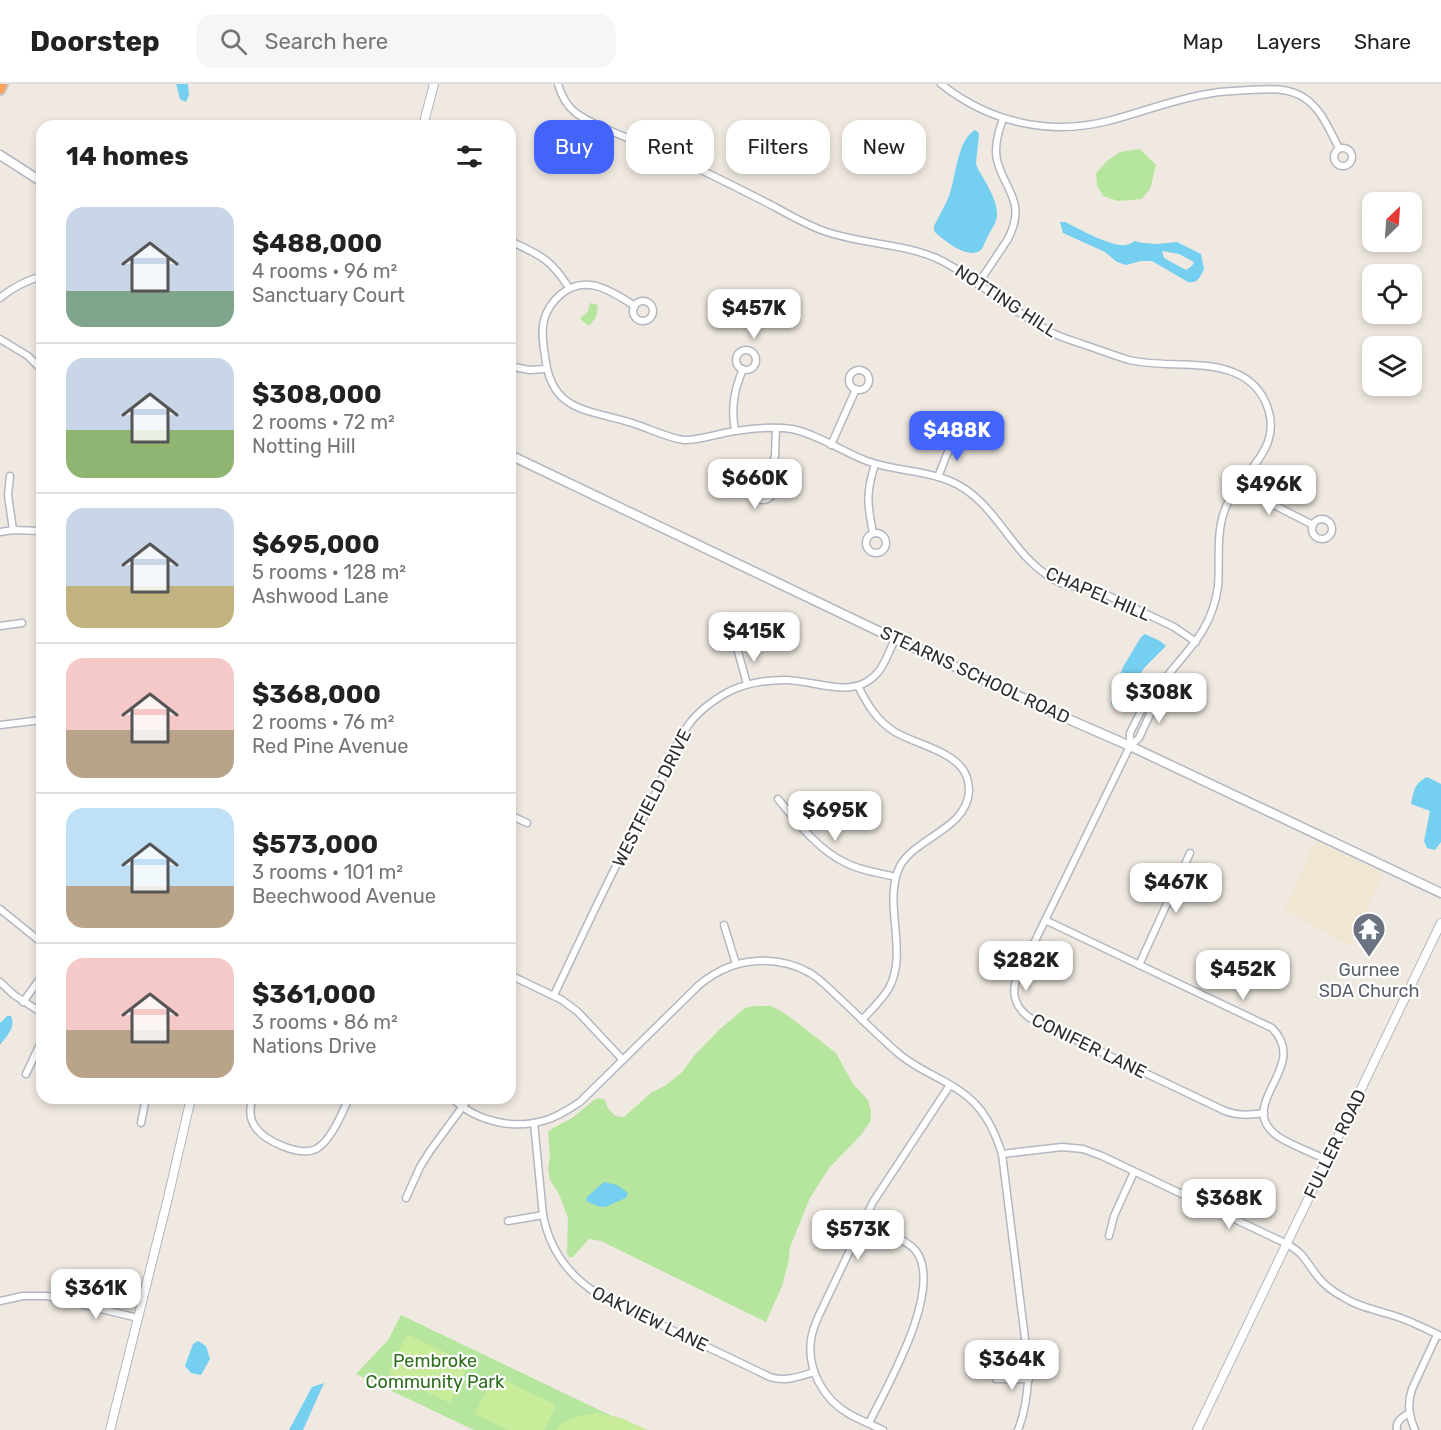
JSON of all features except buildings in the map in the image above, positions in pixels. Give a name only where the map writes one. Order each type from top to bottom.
[{"type":"highway","points":[[0,89],[2,84]]},
{"type":"main road","points":[[0,155],[36,178]]},
{"type":"main road","name":"STEARNS SCHOOL ROAD","points":[[516,458],[895,639],[1130,746],[1441,893]]},
{"type":"street","points":[[425,120],[434,84]]},
{"type":"street","name":"NOTTING HILL","points":[[558,84],[573,111],[591,122],[698,169],[817,228],[839,236],[925,254],[944,261],[1041,327],[1062,338],[1147,363],[1222,368],[1245,377],[1254,385],[1268,409],[1270,425],[1268,442],[1262,456],[1230,498],[1223,516],[1220,529],[1219,575],[1209,618],[1196,642],[1154,694],[1149,695],[1130,733],[1130,746]]},
{"type":"street","points":[[941,84],[966,101],[1003,119],[1046,127],[1075,127],[1107,122],[1213,93],[1275,89],[1304,98],[1317,109],[1339,148]]},
{"type":"street","points":[[1212,85],[1213,93]]},
{"type":"street","points":[[978,284],[1008,239],[1015,220],[1014,199],[1000,169],[996,152],[1003,119]]},
{"type":"street","points":[[516,244],[550,263],[569,288],[584,285],[599,286],[635,306]]},
{"type":"street","points":[[0,298],[14,287],[36,278]]},
{"type":"street","name":"CHAPEL HILL","points":[[569,288],[553,302],[544,317],[542,330],[546,369],[552,384],[567,402],[582,410],[632,423],[682,440],[735,431],[776,428],[800,432],[875,464],[938,477],[957,484],[973,494],[984,505],[1026,557],[1048,576],[1070,586],[1086,586],[1094,589],[1174,627],[1196,642]]},
{"type":"street","points":[[0,339],[28,356],[36,364]]},
{"type":"street","points":[[516,367],[529,370],[546,369]]},
{"type":"street","points":[[735,431],[733,398],[743,369]]},
{"type":"street","points":[[831,445],[856,390]]},
{"type":"street","points":[[767,481],[775,456],[776,428]]},
{"type":"street","points":[[938,477],[947,454],[957,438]]},
{"type":"street","points":[[873,533],[868,500],[875,464]]},
{"type":"street","points":[[10,476],[8,495],[13,530]]},
{"type":"street","points":[[1242,480],[1268,502],[1313,525]]},
{"type":"street","points":[[0,532],[36,531]]},
{"type":"street","points":[[0,627],[22,623]]},
{"type":"street","points":[[862,1020],[888,989],[896,969],[894,894],[896,877],[901,866],[909,855],[958,817],[968,798],[966,774],[957,762],[895,732],[872,711],[858,686],[871,679],[879,671],[895,639]]},
{"type":"street","points":[[737,648],[747,684]]},
{"type":"street","name":"WESTFIELD DRIVE","points":[[554,995],[616,866],[653,800],[678,741],[696,715],[730,691],[762,681],[807,682],[845,689],[858,686]]},
{"type":"street","name":"NOTTING HILL","points":[[1130,746],[1139,738],[1157,699],[1154,694]]},
{"type":"street","points":[[0,725],[36,721]]},
{"type":"street","name":"CONIFER LANE","points":[[1130,746],[1015,986],[1016,1003],[1023,1014],[1030,1018],[1225,1111],[1250,1115],[1264,1113]]},
{"type":"street","points":[[778,799],[817,843],[832,855],[848,864],[896,877]]},
{"type":"street","points":[[516,818],[527,823]]},
{"type":"street","points":[[1139,965],[1190,853]]},
{"type":"street","points":[[0,909],[36,938]]},
{"type":"street","points":[[1045,920],[1272,1028],[1283,1045],[1283,1060],[1267,1097],[1265,1119],[1270,1129],[1278,1136],[1327,1160]]},
{"type":"street","name":"FULLER ROAD","points":[[1197,1430],[1441,923]]},
{"type":"street","points":[[724,924],[736,964]]},
{"type":"street","points":[[459,1104],[479,1116],[509,1124],[534,1123],[557,1116],[580,1102],[708,978],[736,964],[768,960],[793,965],[810,973],[910,1063],[960,1091],[973,1101],[993,1129],[1002,1154],[1029,1371],[1028,1397],[1018,1430]]},
{"type":"street","points":[[516,978],[554,995],[578,1012],[623,1060]]},
{"type":"street","points":[[0,982],[23,1002],[36,1010]]},
{"type":"street","points":[[23,1002],[36,984]]},
{"type":"street","points":[[26,1074],[36,1053]]},
{"type":"street","points":[[883,1430],[849,1414],[828,1397],[814,1372],[811,1340],[814,1327],[878,1193],[950,1085]]},
{"type":"street","points":[[141,1124],[145,1104]]},
{"type":"street","points":[[110,1430],[190,1104]]},
{"type":"street","points":[[251,1104],[251,1118],[260,1133],[294,1151],[302,1152],[317,1148],[325,1142],[346,1104]]},
{"type":"street","points":[[406,1198],[430,1151],[465,1104]]},
{"type":"street","name":"OAKVIEW LANE","points":[[534,1123],[546,1228],[554,1249],[575,1278],[601,1296],[770,1377],[791,1379],[814,1372]]},
{"type":"street","points":[[1002,1154],[1062,1147],[1083,1149],[1102,1156],[1299,1251],[1318,1278],[1343,1298],[1360,1306],[1396,1316],[1439,1335],[1409,1398],[1409,1413],[1415,1430]]},
{"type":"street","points":[[1109,1236],[1113,1216],[1134,1172]]},
{"type":"street","points":[[508,1221],[543,1215]]},
{"type":"street","points":[[863,1222],[909,1244],[920,1258],[923,1273],[920,1306],[915,1327],[869,1423]]},
{"type":"street","points":[[0,1301],[22,1296],[47,1296],[138,1318]]},
{"type":"street","points":[[996,1379],[1029,1380]]},
{"type":"street","points":[[1397,1430],[1397,1423],[1409,1413]]},
{"type":"shaded area","points":[[1317,842],[1384,873],[1349,945],[1285,910],[1312,848]]},
{"type":"green space","points":[[1140,149],[1156,165],[1150,189],[1142,199],[1118,201],[1103,196],[1097,185],[1096,173],[1120,152]]},
{"type":"green space","points":[[590,303],[598,305],[596,317],[589,326],[580,319],[588,311]]},
{"type":"green space","points":[[771,1006],[786,1014],[836,1053],[853,1084],[868,1100],[871,1111],[870,1122],[861,1135],[829,1168],[810,1198],[790,1247],[782,1286],[766,1322],[601,1241],[589,1239],[573,1257],[569,1257],[567,1254],[568,1218],[559,1194],[550,1180],[548,1169],[550,1157],[548,1132],[553,1128],[572,1118],[599,1098],[605,1100],[615,1116],[624,1117],[652,1092],[665,1086],[682,1072],[719,1030],[745,1008]]},
{"type":"green space","name":"Pembroke Community Park","points":[[401,1315],[641,1430],[474,1430],[356,1374],[388,1340]]},
{"type":"green space","points":[[407,1334],[469,1364],[450,1403],[388,1373]]},
{"type":"green space","points":[[494,1375],[556,1405],[544,1430],[508,1430],[475,1414]]},
{"type":"green space","points":[[597,1413],[621,1418],[648,1430],[556,1430],[570,1420]]},
{"type":"water","points":[[176,84],[188,84],[189,95],[186,102],[180,99]]},
{"type":"water","points":[[975,130],[979,135],[977,167],[993,197],[997,215],[982,249],[971,253],[957,248],[944,239],[934,231],[934,226],[949,196],[964,142]]},
{"type":"water","points":[[1060,222],[1065,222],[1095,237],[1119,245],[1127,245],[1135,241],[1157,244],[1177,242],[1201,254],[1204,269],[1196,281],[1188,282],[1152,261],[1126,265],[1117,262],[1105,252],[1063,233]],"holes":[[[1162,251],[1179,254],[1194,262],[1192,266],[1186,270],[1164,258]]]},
{"type":"water","points":[[1145,634],[1166,646],[1145,667],[1118,706],[1112,706],[1111,702],[1123,667]]},
{"type":"water","points":[[1427,777],[1441,784],[1441,842],[1435,850],[1427,848],[1424,841],[1430,811],[1411,804],[1415,788]]},
{"type":"water","points":[[7,1016],[11,1016],[12,1028],[0,1045],[0,1023]]},
{"type":"water","points":[[604,1182],[617,1185],[628,1193],[626,1198],[603,1207],[586,1201],[587,1197]]},
{"type":"water","points":[[198,1341],[206,1346],[210,1359],[201,1375],[191,1373],[185,1366],[193,1344]]},
{"type":"water","points":[[324,1383],[303,1430],[289,1430],[312,1387]]},
{"type":"place","name":"Gurnee SDA Church","points":[[1369,958]]}]
